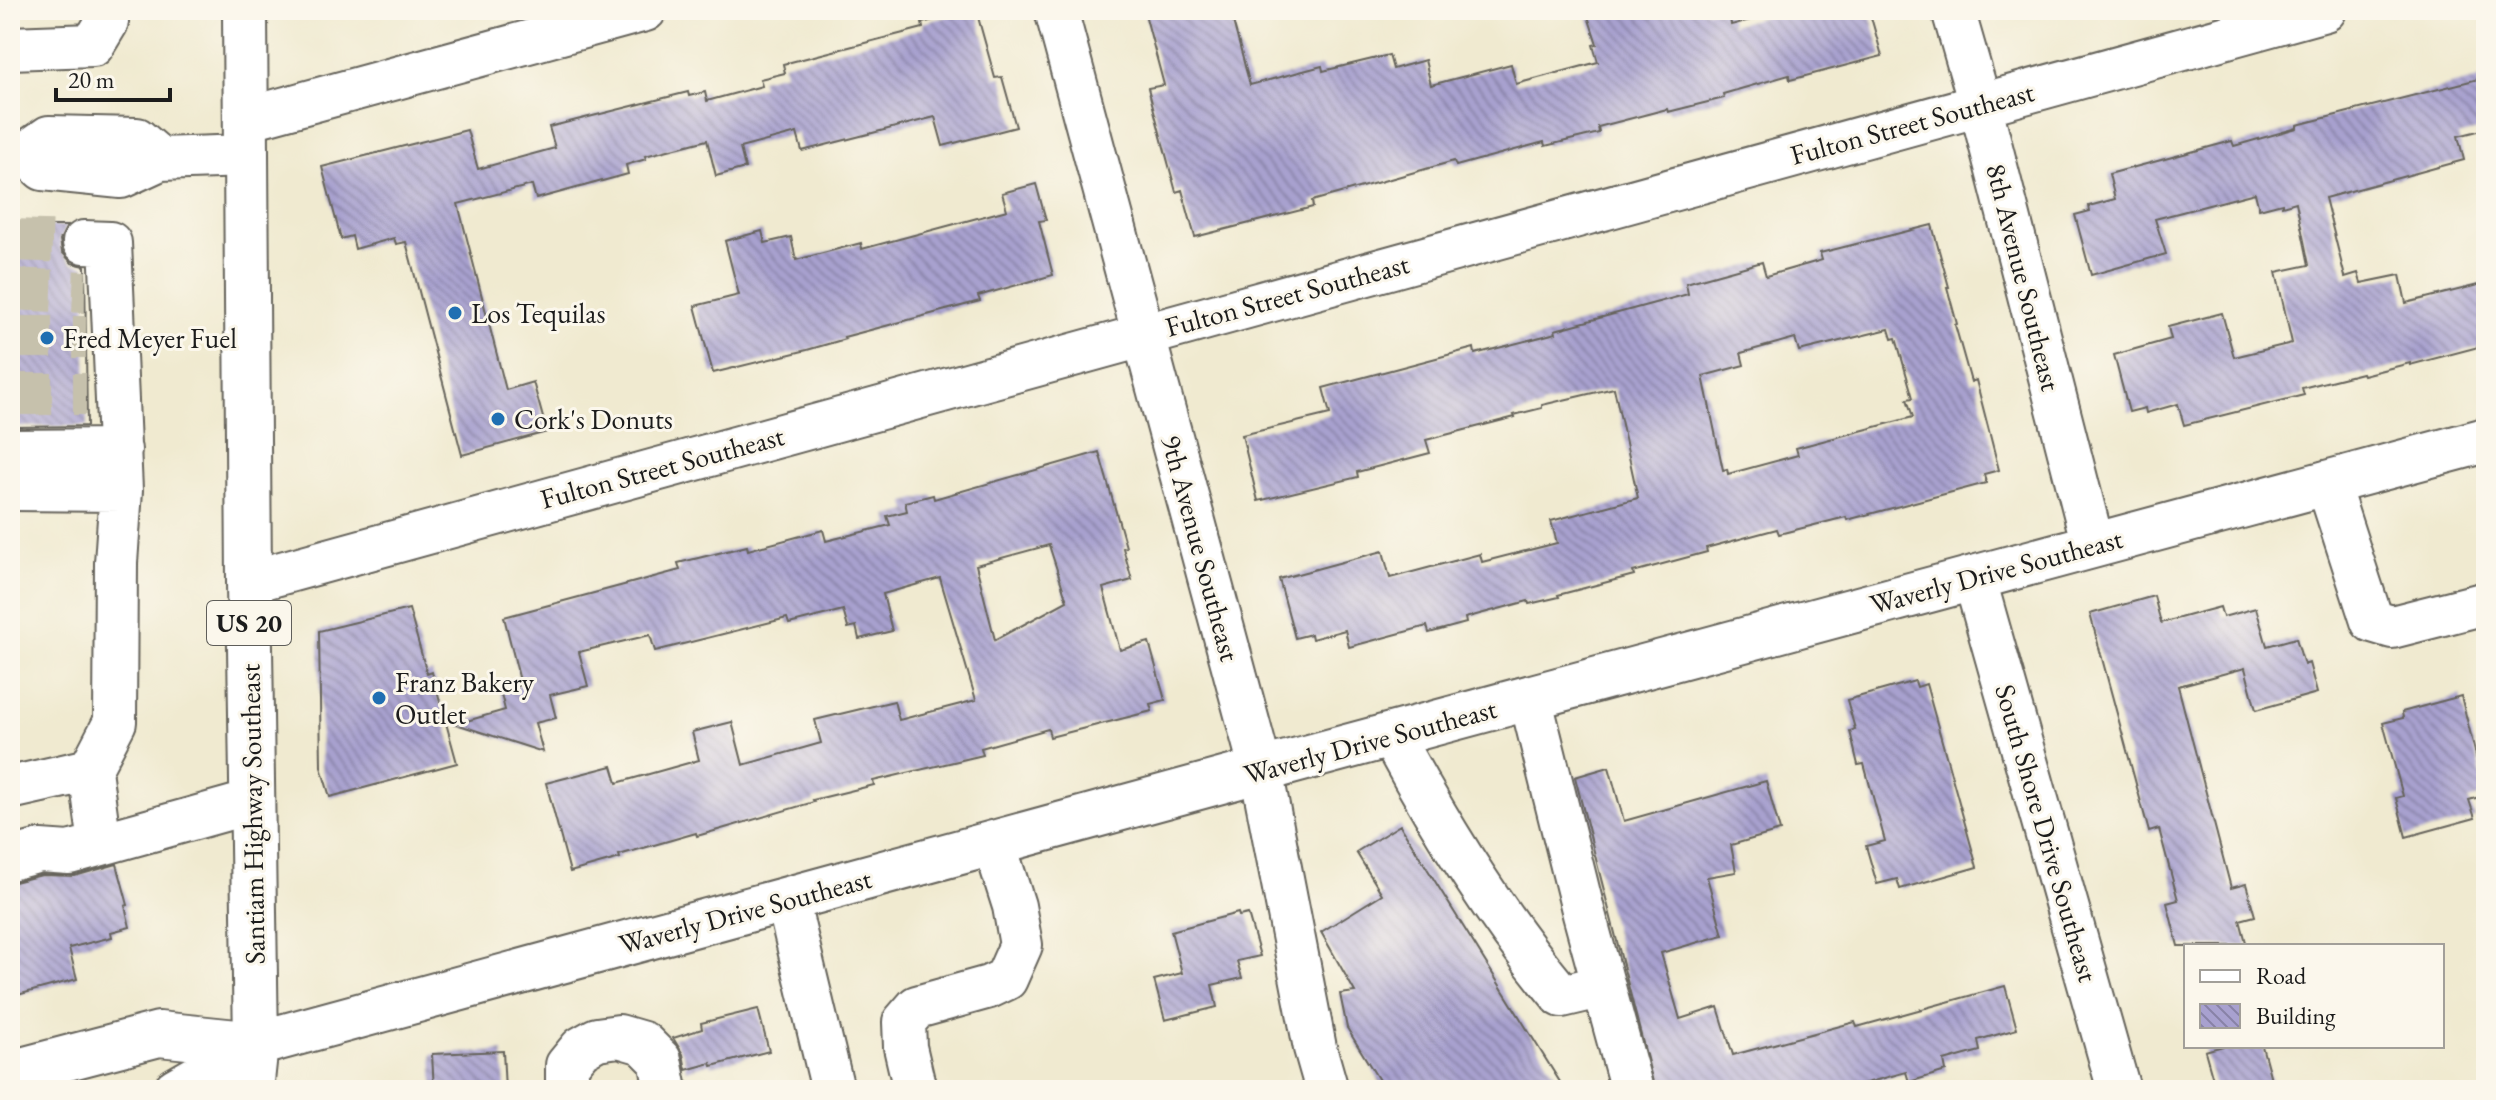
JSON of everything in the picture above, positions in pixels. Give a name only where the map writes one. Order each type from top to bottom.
[{"type":"main road","name":"Santiam Highway Southeast","points":[[245,10],[256,1044],[251,1090]]},
{"type":"main road","name":"Waverly Drive Southeast","points":[[176,1090],[256,1044],[2486,440]]},
{"type":"main road","name":"Waverly Drive Southeast","points":[[10,1073],[159,1034],[256,1044]]},
{"type":"street","points":[[10,48],[93,45],[107,22],[107,10]]},
{"type":"street","points":[[18,154],[49,137],[137,139],[160,159],[246,138],[645,10]]},
{"type":"street","name":"9th Avenue Southeast","points":[[1056,10],[1261,770],[1315,1048],[1327,1090]]},
{"type":"street","name":"8th Avenue Southeast","points":[[1953,10],[2093,545]]},
{"type":"street","name":"Fulton Street Southeast","points":[[249,582],[2325,10]]},
{"type":"street","points":[[84,242],[110,243],[98,292],[101,394],[121,470],[116,563],[115,722],[90,770],[85,848]]},
{"type":"street","points":[[10,451],[121,470]]},
{"type":"street","points":[[10,489],[121,470]]},
{"type":"street","points":[[2327,482],[2372,621],[2392,627],[2486,603]]},
{"type":"street","name":"South Shore Drive Southeast","points":[[1974,577],[2119,1090]]},
{"type":"street","points":[[1530,697],[1632,1090]]},
{"type":"street","points":[[1391,735],[1429,807],[1521,947],[1562,996],[1604,986]]},
{"type":"street","points":[[10,788],[90,770]]},
{"type":"street","points":[[10,859],[40,851],[85,848],[252,802]]},
{"type":"street","points":[[915,1090],[904,1022],[917,1007],[989,987],[1006,979],[1021,945],[1014,906],[994,843]]},
{"type":"street","points":[[10,881],[46,871],[85,848]]},
{"type":"street","points":[[787,899],[833,1090]]},
{"type":"street","points":[[567,1090],[567,1065],[581,1048],[597,1039],[619,1036],[643,1043],[660,1060],[666,1090]]},
{"type":"building","points":[[976,10],[995,78],[1002,77],[1016,127],[943,146],[935,117],[802,151],[797,133],[740,148],[745,168],[716,176],[707,140],[645,156],[646,159],[626,165],[628,174],[536,199],[532,185],[458,204],[506,390],[533,382],[547,432],[462,455],[406,242],[396,244],[394,238],[355,249],[352,236],[341,239],[322,167],[467,130],[478,169],[555,148],[549,127],[688,92],[689,96],[705,92],[707,101],[762,86],[760,79],[785,73],[783,64],[923,28],[922,23]]},
{"type":"building","points":[[1144,10],[1230,10],[1250,85],[1322,66],[1323,71],[1389,55],[1393,69],[1425,60],[1431,85],[1511,64],[1516,84],[1598,62],[1593,45],[1597,44],[1586,10],[1729,10],[1731,25],[1789,10],[1869,10],[1882,56],[1790,80],[1789,75],[1723,94],[1724,98],[1598,127],[1599,133],[1545,146],[1544,142],[1456,166],[1454,161],[1312,201],[1313,207],[1195,237],[1182,190],[1176,192],[1148,88],[1164,85]]},
{"type":"building","points":[[2486,77],[2486,129],[2458,136],[2464,160],[2325,198],[2345,277],[2358,273],[2361,283],[2400,275],[2406,303],[2486,283],[2486,345],[2302,388],[2304,395],[2184,425],[2178,404],[2146,413],[2145,408],[2129,412],[2114,355],[2171,339],[2168,327],[2222,313],[2234,357],[2292,343],[2276,272],[2309,265],[2296,202],[2259,209],[2255,193],[2155,219],[2166,254],[2091,275],[2075,215],[2090,211],[2089,206],[2115,199],[2109,174],[2232,141],[2234,146],[2297,128],[2297,125]]},
{"type":"building","points":[[1036,184],[1046,220],[1039,221],[1053,275],[978,296],[980,301],[713,373],[695,306],[739,295],[725,241],[762,231],[765,243],[791,237],[796,260],[861,243],[862,249],[1007,210],[1002,193]]},
{"type":"building","points":[[1932,225],[1949,287],[1955,325],[1971,382],[1976,380],[1999,470],[1984,474],[1986,483],[1847,520],[1846,517],[1779,534],[1777,529],[1706,548],[1707,552],[1633,572],[1634,575],[1559,597],[1529,604],[1528,601],[1465,618],[1466,623],[1429,633],[1427,626],[1349,647],[1345,630],[1312,639],[1311,634],[1295,638],[1279,579],[1383,551],[1390,578],[1480,554],[1482,562],[1557,543],[1551,521],[1638,498],[1614,388],[1542,405],[1542,408],[1515,417],[1426,440],[1430,453],[1357,472],[1358,477],[1258,501],[1242,435],[1330,414],[1323,388],[1474,348],[1475,354],[1556,333],[1555,330],[1688,294],[1686,283],[1762,262],[1766,276],[1822,260],[1820,253]],"holes":[[[1889,329],[1892,339],[1896,338],[1913,398],[1907,399],[1913,417],[1796,448],[1798,455],[1728,474],[1727,469],[1723,470],[1703,376],[1744,365],[1741,353],[1795,338],[1799,351]]]},
{"type":"building","points":[[10,226],[67,226],[60,240],[62,252],[72,263],[85,266],[87,426],[11,427]]},
{"type":"building","points":[[1099,452],[1126,547],[1123,548],[1132,580],[1103,588],[1120,650],[1149,642],[1165,700],[1150,704],[1152,711],[1050,737],[1048,729],[981,748],[983,755],[873,781],[874,785],[619,855],[620,858],[570,872],[546,783],[612,766],[617,783],[699,760],[692,732],[732,722],[743,765],[821,743],[815,720],[894,701],[899,720],[976,700],[940,578],[883,594],[892,631],[859,639],[856,626],[848,628],[843,610],[789,624],[787,618],[655,651],[650,635],[579,652],[588,686],[550,695],[556,718],[535,723],[543,752],[456,724],[505,710],[500,690],[521,685],[504,617],[680,570],[678,563],[747,546],[748,550],[823,530],[826,541],[890,525],[887,516],[907,511],[905,502],[933,495],[934,499]],"holes":[[[1049,545],[1067,601],[995,640],[976,565]]]},
{"type":"building","points":[[2154,596],[2161,623],[2220,607],[2223,617],[2256,608],[2267,646],[2296,638],[2304,665],[2309,663],[2317,693],[2256,710],[2245,668],[2178,686],[2231,888],[2246,884],[2255,916],[2240,920],[2246,944],[2178,946],[2167,903],[2178,900],[2159,829],[2149,832],[2090,614]]},
{"type":"building","name":"Franz Bakery Outlet","points":[[409,609],[427,674],[432,672],[457,763],[330,797],[321,767],[319,631]]},
{"type":"building","points":[[1915,681],[1917,687],[1926,684],[1977,867],[1900,889],[1897,879],[1877,884],[1866,846],[1885,841],[1864,764],[1858,765],[1850,731],[1855,729],[1847,700]]},
{"type":"building","points":[[2461,696],[2486,795],[2469,800],[2475,818],[2406,837],[2396,798],[2403,796],[2383,723],[2403,718],[2402,712]]},
{"type":"building","points":[[1609,767],[1624,821],[1766,781],[1780,831],[1731,845],[1736,872],[1707,877],[1723,935],[1661,953],[1680,1019],[1718,1007],[1733,1055],[1855,1022],[1857,1027],[2005,986],[2017,1029],[1978,1040],[1980,1051],[1944,1061],[1946,1071],[1909,1082],[1906,1072],[1841,1090],[1655,1090],[1575,777]]},
{"type":"building","points":[[1400,825],[1565,1090],[1385,1090],[1347,1028],[1340,994],[1355,992],[1321,932],[1382,894],[1356,852]]},
{"type":"building","points":[[117,864],[128,905],[125,906],[130,927],[111,932],[112,937],[69,948],[77,979],[10,997],[10,883],[42,875],[75,876]]},
{"type":"building","points":[[1238,913],[1239,916],[1248,914],[1260,956],[1237,961],[1242,978],[1212,985],[1217,1007],[1165,1020],[1154,980],[1182,973],[1171,931]]},
{"type":"building","points":[[758,1009],[769,1051],[686,1070],[683,1054],[673,1038],[702,1029],[701,1023]]},
{"type":"building","points":[[2216,1048],[2263,1048],[2274,1090],[2216,1090],[2205,1051]]},
{"type":"building","points":[[503,1051],[505,1090],[434,1090],[432,1054]]},
{"type":"tunnel","points":[[10,240],[84,242]]},
{"type":"tunnel","points":[[10,289],[85,292]]},
{"type":"tunnel","points":[[10,337],[86,337]]},
{"type":"tunnel","points":[[10,394],[86,394]]},
{"type":"place","name":"Los Tequilas","points":[[455,313]]},
{"type":"place","name":"Fred Meyer Fuel","points":[[47,338]]},
{"type":"place","name":"Cork's Donuts","points":[[498,419]]},
{"type":"place","name":"Franz Bakery Outlet","points":[[379,698]]}]
